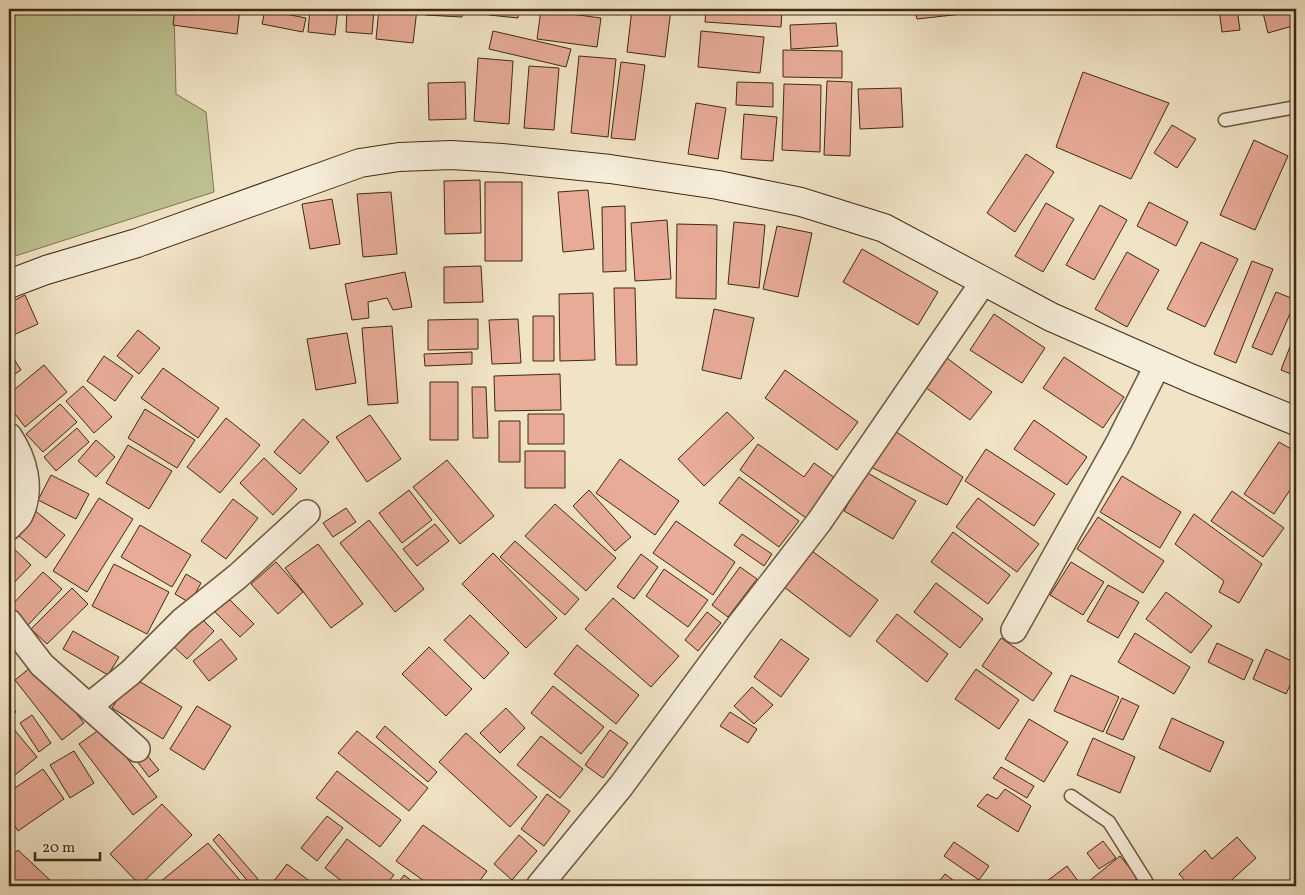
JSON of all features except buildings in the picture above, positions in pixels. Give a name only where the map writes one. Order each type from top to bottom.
[{"type":"street","points":[[9,284],[46,270],[137,243],[360,163],[400,157],[451,155],[610,169],[718,186],[802,202],[884,228],[1051,317],[1296,421]]},
{"type":"street","points":[[539,886],[621,786],[738,627],[819,522],[984,281]]},
{"type":"street","points":[[1014,630],[1119,442],[1158,364]]},
{"type":"street","points":[[9,436],[26,473],[25,499],[19,517],[9,527]]},
{"type":"street","points":[[89,706],[130,673],[182,620],[238,576],[307,513]]},
{"type":"street","points":[[9,622],[42,665],[136,749]]},
{"type":"lane","points":[[1225,120],[1296,107]]},
{"type":"lane","points":[[1071,796],[1109,822],[1146,881],[1142,886]]},
{"type":"green space","points":[[9,9],[174,9],[176,94],[206,112],[214,192],[9,258]]}]
